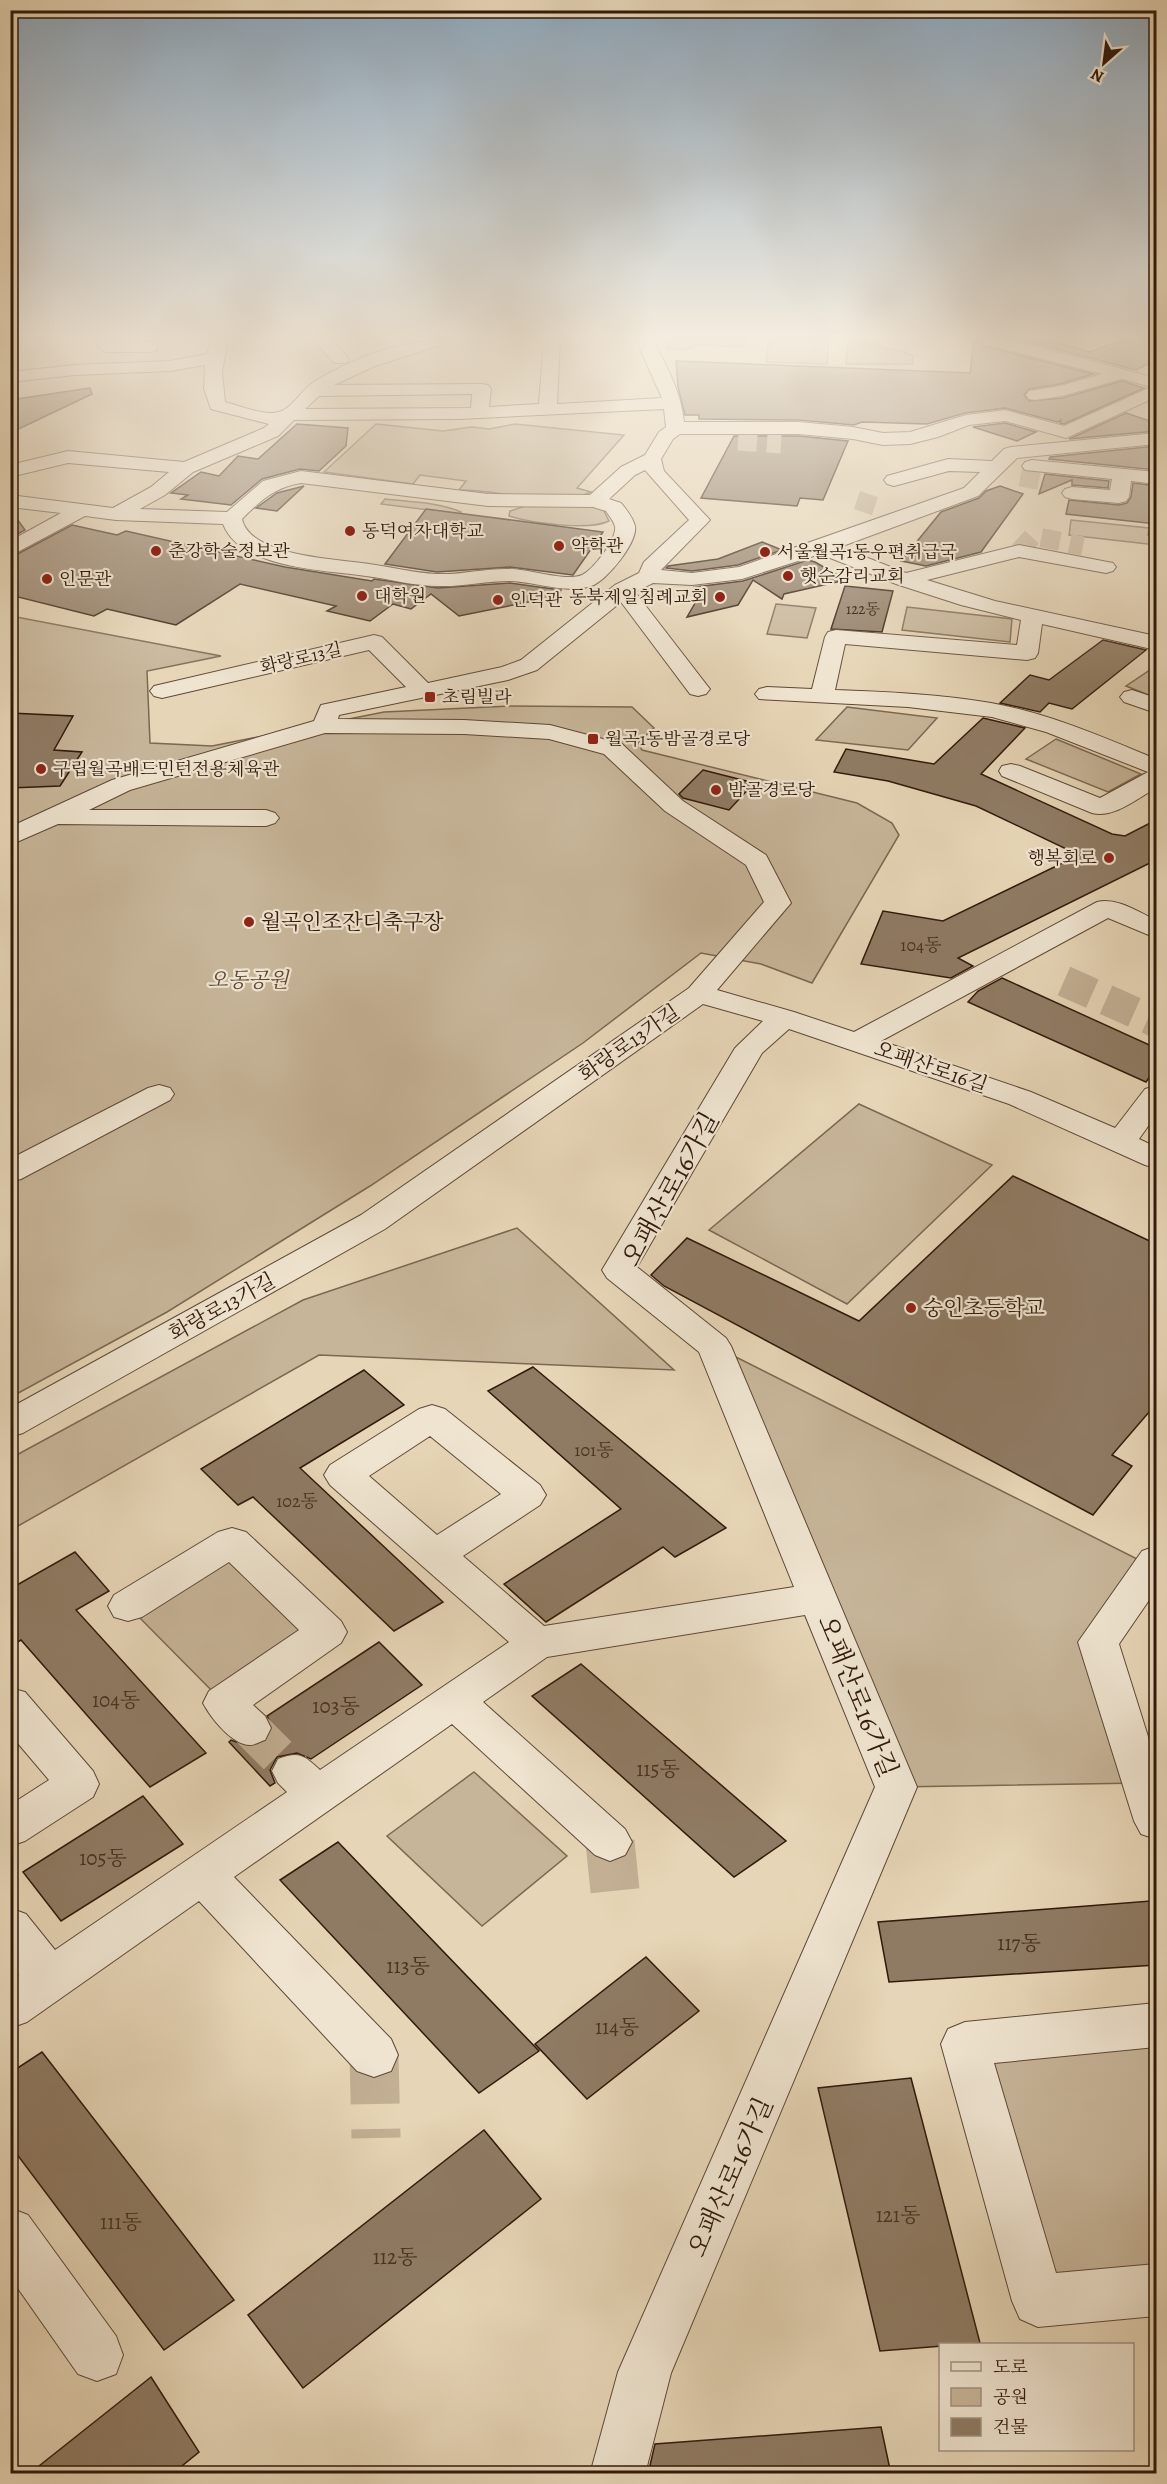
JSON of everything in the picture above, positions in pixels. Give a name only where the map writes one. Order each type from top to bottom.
[{"type":"street","points":[[23,456],[36,465]]},
{"type":"street","points":[[120,512],[158,491],[186,468],[215,456]]},
{"type":"street","points":[[595,501],[628,471],[654,465],[659,456]]},
{"type":"street","points":[[10,837],[121,785],[324,726],[329,710],[508,673],[529,665],[623,590],[649,576],[692,579],[742,573],[821,547],[971,492],[1008,456]]},
{"type":"street","points":[[10,471],[68,457],[186,468]]},
{"type":"street","points":[[649,576],[651,566],[700,520],[654,465]]},
{"type":"street","points":[[894,480],[948,465],[995,467]]},
{"type":"street","points":[[1032,466],[1156,478]]},
{"type":"street","points":[[1072,493],[1119,497],[1122,474]]},
{"type":"street","points":[[10,501],[82,510],[232,518],[268,484],[282,479],[301,477],[488,500],[595,501],[614,507],[625,527],[624,536],[597,577],[587,581],[571,582],[508,575],[435,580],[295,558],[253,545],[232,527],[232,518]]},
{"type":"street","points":[[880,508],[904,516]]},
{"type":"street","points":[[10,549],[82,510]]},
{"type":"street","points":[[821,547],[902,580],[991,606],[1117,632],[1156,643]]},
{"type":"street","points":[[902,580],[1019,550],[1106,567]]},
{"type":"street","points":[[623,590],[698,689]]},
{"type":"street","points":[[822,697],[836,637],[1027,653],[1033,615]]},
{"type":"street","name":"화랑로13길","points":[[162,691],[374,642],[422,690]]},
{"type":"street","points":[[767,694],[939,703],[993,711],[1065,731],[1156,767]]},
{"type":"street","points":[[1132,698],[1156,706]]},
{"type":"street","name":"화랑로13가길","points":[[10,1424],[373,1222],[699,994],[778,903],[757,861],[674,806],[613,749],[550,732],[464,727],[324,726]]},
{"type":"street","points":[[1011,771],[1101,808],[1156,778]]},
{"type":"street","points":[[54,818],[266,818]]},
{"type":"street","points":[[858,1042],[1107,908],[1156,930]]},
{"type":"street","name":"오패산로16길","points":[[699,994],[784,1018],[1020,1098],[1156,1158]]},
{"type":"street","name":"오패산로16가길","points":[[617,2474],[645,2372],[896,1787],[714,1346],[619,1270],[750,1048],[784,1018]]},
{"type":"street","points":[[10,1172],[159,1094]]},
{"type":"street","points":[[1120,1142],[1156,1095]]},
{"type":"street","points":[[128,1606],[232,1542],[327,1632],[224,1703],[250,1728]]},
{"type":"street","points":[[436,1555],[537,1643]]},
{"type":"street","points":[[1156,1562],[1098,1642],[1156,1821]]},
{"type":"street","points":[[10,2007],[202,1874],[306,1782],[454,1701],[537,1643],[818,1598]]},
{"type":"street","points":[[454,1701],[610,1842]]},
{"type":"street","points":[[10,1704],[78,1784],[10,1828]]},
{"type":"street","points":[[202,1874],[374,2055]]},
{"type":"street","points":[[10,1928],[51,1979]]},
{"type":"street","points":[[1156,2025],[965,2044],[1038,2301],[1156,2290]]},
{"type":"street","points":[[10,2233],[97,2355]]},
{"type":"green space","points":[[341,456],[605,456],[577,488],[591,492],[561,499],[459,490],[466,481],[420,475],[413,484],[324,472]]},
{"type":"green space","points":[[385,499],[433,504],[461,512],[461,514],[381,504]]},
{"type":"green space","points":[[532,504],[602,507],[609,521],[574,526],[509,516],[510,511]]},
{"type":"green space","points":[[1071,520],[1149,528],[1148,535],[1156,536],[1156,545],[1069,535]]},
{"type":"green space","points":[[776,604],[816,608],[807,638],[767,634]]},
{"type":"green space","points":[[907,607],[1012,619],[1010,642],[902,630]]},
{"type":"green space","name":"오동공원","points":[[11,616],[221,656],[147,671],[150,743],[212,746],[384,712],[510,706],[632,707],[654,728],[638,743],[642,750],[857,803],[892,823],[899,835],[812,983],[761,964],[701,953],[583,1043],[370,1186],[167,1312],[11,1397]]},
{"type":"green space","points":[[1156,666],[1156,698],[1126,686]]},
{"type":"green space","points":[[847,707],[937,718],[908,750],[816,740]]},
{"type":"green space","points":[[1056,739],[1141,774],[1108,792],[1026,759]]},
{"type":"green space","points":[[859,1104],[992,1165],[847,1304],[709,1230]]},
{"type":"green space","points":[[517,1228],[674,1370],[319,1355],[11,1530],[11,1458],[303,1300]]},
{"type":"green space","points":[[714,1346],[1153,1567],[1098,1642],[1142,1783],[896,1787]]},
{"type":"green space","points":[[232,1542],[327,1632],[224,1703],[128,1606]]},
{"type":"green space","points":[[474,1772],[567,1856],[482,1926],[387,1836]]},
{"type":"green space","points":[[1156,2025],[1156,2290],[1038,2301],[965,2044]]},
{"type":"building","points":[[238,456],[258,459],[261,456],[335,456],[319,471],[300,469],[262,479],[231,505],[181,499],[188,495],[171,493],[201,472],[219,476]]},
{"type":"building","points":[[723,456],[842,456],[823,500],[800,498],[797,506],[701,498]]},
{"type":"building","points":[[1156,456],[1156,470],[1049,459],[1050,457]]},
{"type":"building","points":[[1045,474],[1109,481],[1108,488],[1072,485],[1072,480],[1039,494]]},
{"type":"building","points":[[1133,483],[1156,486],[1156,524],[1066,514],[1069,500],[1119,505],[1127,503],[1131,497]]},
{"type":"building","points":[[304,486],[277,511],[256,508],[277,493]]},
{"type":"building","points":[[1000,486],[1023,494],[981,552],[926,566],[901,561],[941,512],[979,498],[986,491]]},
{"type":"building","points":[[10,509],[25,530],[10,538]]},
{"type":"building","points":[[426,509],[603,532],[573,575],[510,567],[437,572],[385,564]]},
{"type":"building","points":[[72,525],[117,535],[126,531],[285,567],[372,581],[374,579],[438,588],[510,583],[561,590],[558,596],[459,616],[431,594],[411,609],[393,604],[370,621],[327,611],[336,606],[240,584],[176,625],[107,609],[94,616],[10,595],[10,558]]},
{"type":"building","points":[[762,542],[782,550],[738,565],[692,571],[666,568],[718,559]]},
{"type":"building","points":[[808,560],[846,580],[784,594],[782,599],[753,580],[738,605],[687,617],[702,591],[695,587],[743,581]]},
{"type":"building","points":[[845,586],[893,591],[882,632],[831,629]]},
{"type":"building","points":[[1103,640],[1146,650],[1072,709],[1049,703],[1040,712],[1000,703],[1030,675],[1049,680]]},
{"type":"building","name":"구립월곡배드민턴전용체육관","points":[[10,713],[73,716],[54,750],[82,752],[60,786],[10,788]]},
{"type":"building","points":[[983,718],[1025,728],[981,774],[1112,834],[1125,836],[1156,820],[1156,860],[958,958],[973,966],[951,978],[861,964],[883,911],[943,921],[1079,855],[976,806],[888,781],[834,772],[846,749],[934,764]]},
{"type":"building","name":"밤골경로당","points":[[703,770],[754,783],[729,810],[683,798],[679,794]]},
{"type":"building","points":[[1002,978],[1156,1048],[1156,1068],[1146,1082],[968,1002],[978,991]]},
{"type":"building","points":[[1013,1176],[1156,1244],[1156,1404],[1112,1455],[1132,1466],[1093,1515],[664,1286],[651,1275],[687,1238],[859,1321]]},
{"type":"building","points":[[533,1367],[726,1528],[675,1557],[663,1547],[546,1622],[504,1584],[621,1509],[488,1391]]},
{"type":"building","points":[[364,1370],[404,1405],[300,1468],[443,1602],[394,1631],[253,1497],[238,1505],[201,1469]]},
{"type":"building","points":[[75,1552],[109,1591],[76,1610],[206,1753],[150,1787],[21,1640],[10,1646],[10,1589]]},
{"type":"building","points":[[379,1642],[422,1685],[311,1759],[297,1753],[277,1757],[270,1770],[275,1783],[270,1786],[229,1742],[231,1740],[250,1747],[266,1742],[273,1729],[267,1716]]},
{"type":"building","points":[[581,1664],[786,1841],[734,1877],[532,1696]]},
{"type":"building","points":[[143,1796],[183,1844],[61,1921],[23,1872]]},
{"type":"building","points":[[338,1842],[539,2051],[479,2093],[280,1880]]},
{"type":"building","points":[[1151,1901],[1156,1919],[1156,1965],[889,1982],[878,1922]]},
{"type":"building","points":[[646,1957],[699,2011],[587,2099],[535,2044]]},
{"type":"building","points":[[42,2052],[234,2300],[164,2350],[10,2145],[10,2073]]},
{"type":"building","points":[[911,2078],[980,2343],[939,2343],[939,2346],[880,2351],[818,2088]]},
{"type":"building","points":[[484,2130],[541,2199],[303,2388],[248,2315]]},
{"type":"building","points":[[151,2377],[199,2452],[172,2474],[29,2474]]},
{"type":"building","points":[[881,2427],[891,2474],[648,2474],[655,2444]]},
{"type":"tunnel","points":[[1028,488],[1032,466]]},
{"type":"tunnel","points":[[857,500],[880,508]]},
{"type":"tunnel","points":[[1019,551],[1033,536],[1083,546]]},
{"type":"tunnel","points":[[1064,981],[1156,1022]]},
{"type":"tunnel","points":[[250,1728],[293,1771]]},
{"type":"tunnel","points":[[610,1842],[617,1910]]},
{"type":"tunnel","points":[[374,2055],[376,2138]]},
{"type":"place","name":"동덕여자대학교","points":[[350,531]]},
{"type":"place","name":"약학관","points":[[559,546]]},
{"type":"place","name":"춘강학술정보관","points":[[156,551]]},
{"type":"place","name":"서울월곡1동우편취급국","points":[[765,552]]},
{"type":"place","name":"햇순감리교회","points":[[788,576]]},
{"type":"place","name":"인문관","points":[[47,579]]},
{"type":"place","name":"대학원","points":[[362,596]]},
{"type":"place","name":"동북제일침례교회","points":[[720,597]]},
{"type":"place","name":"인덕관","points":[[498,600]]},
{"type":"place","name":"초림빌라","points":[[430,697]]},
{"type":"place","name":"월곡1동밤골경로당","points":[[593,739]]},
{"type":"place","name":"구립월곡배드민턴전용체육관","points":[[41,769]]},
{"type":"place","name":"밤골경로당","points":[[716,790]]},
{"type":"place","name":"행복회로","points":[[1109,858]]},
{"type":"place","name":"월곡인조잔디축구장","points":[[249,922]]},
{"type":"place","name":"숭인초등학교","points":[[911,1308]]}]
